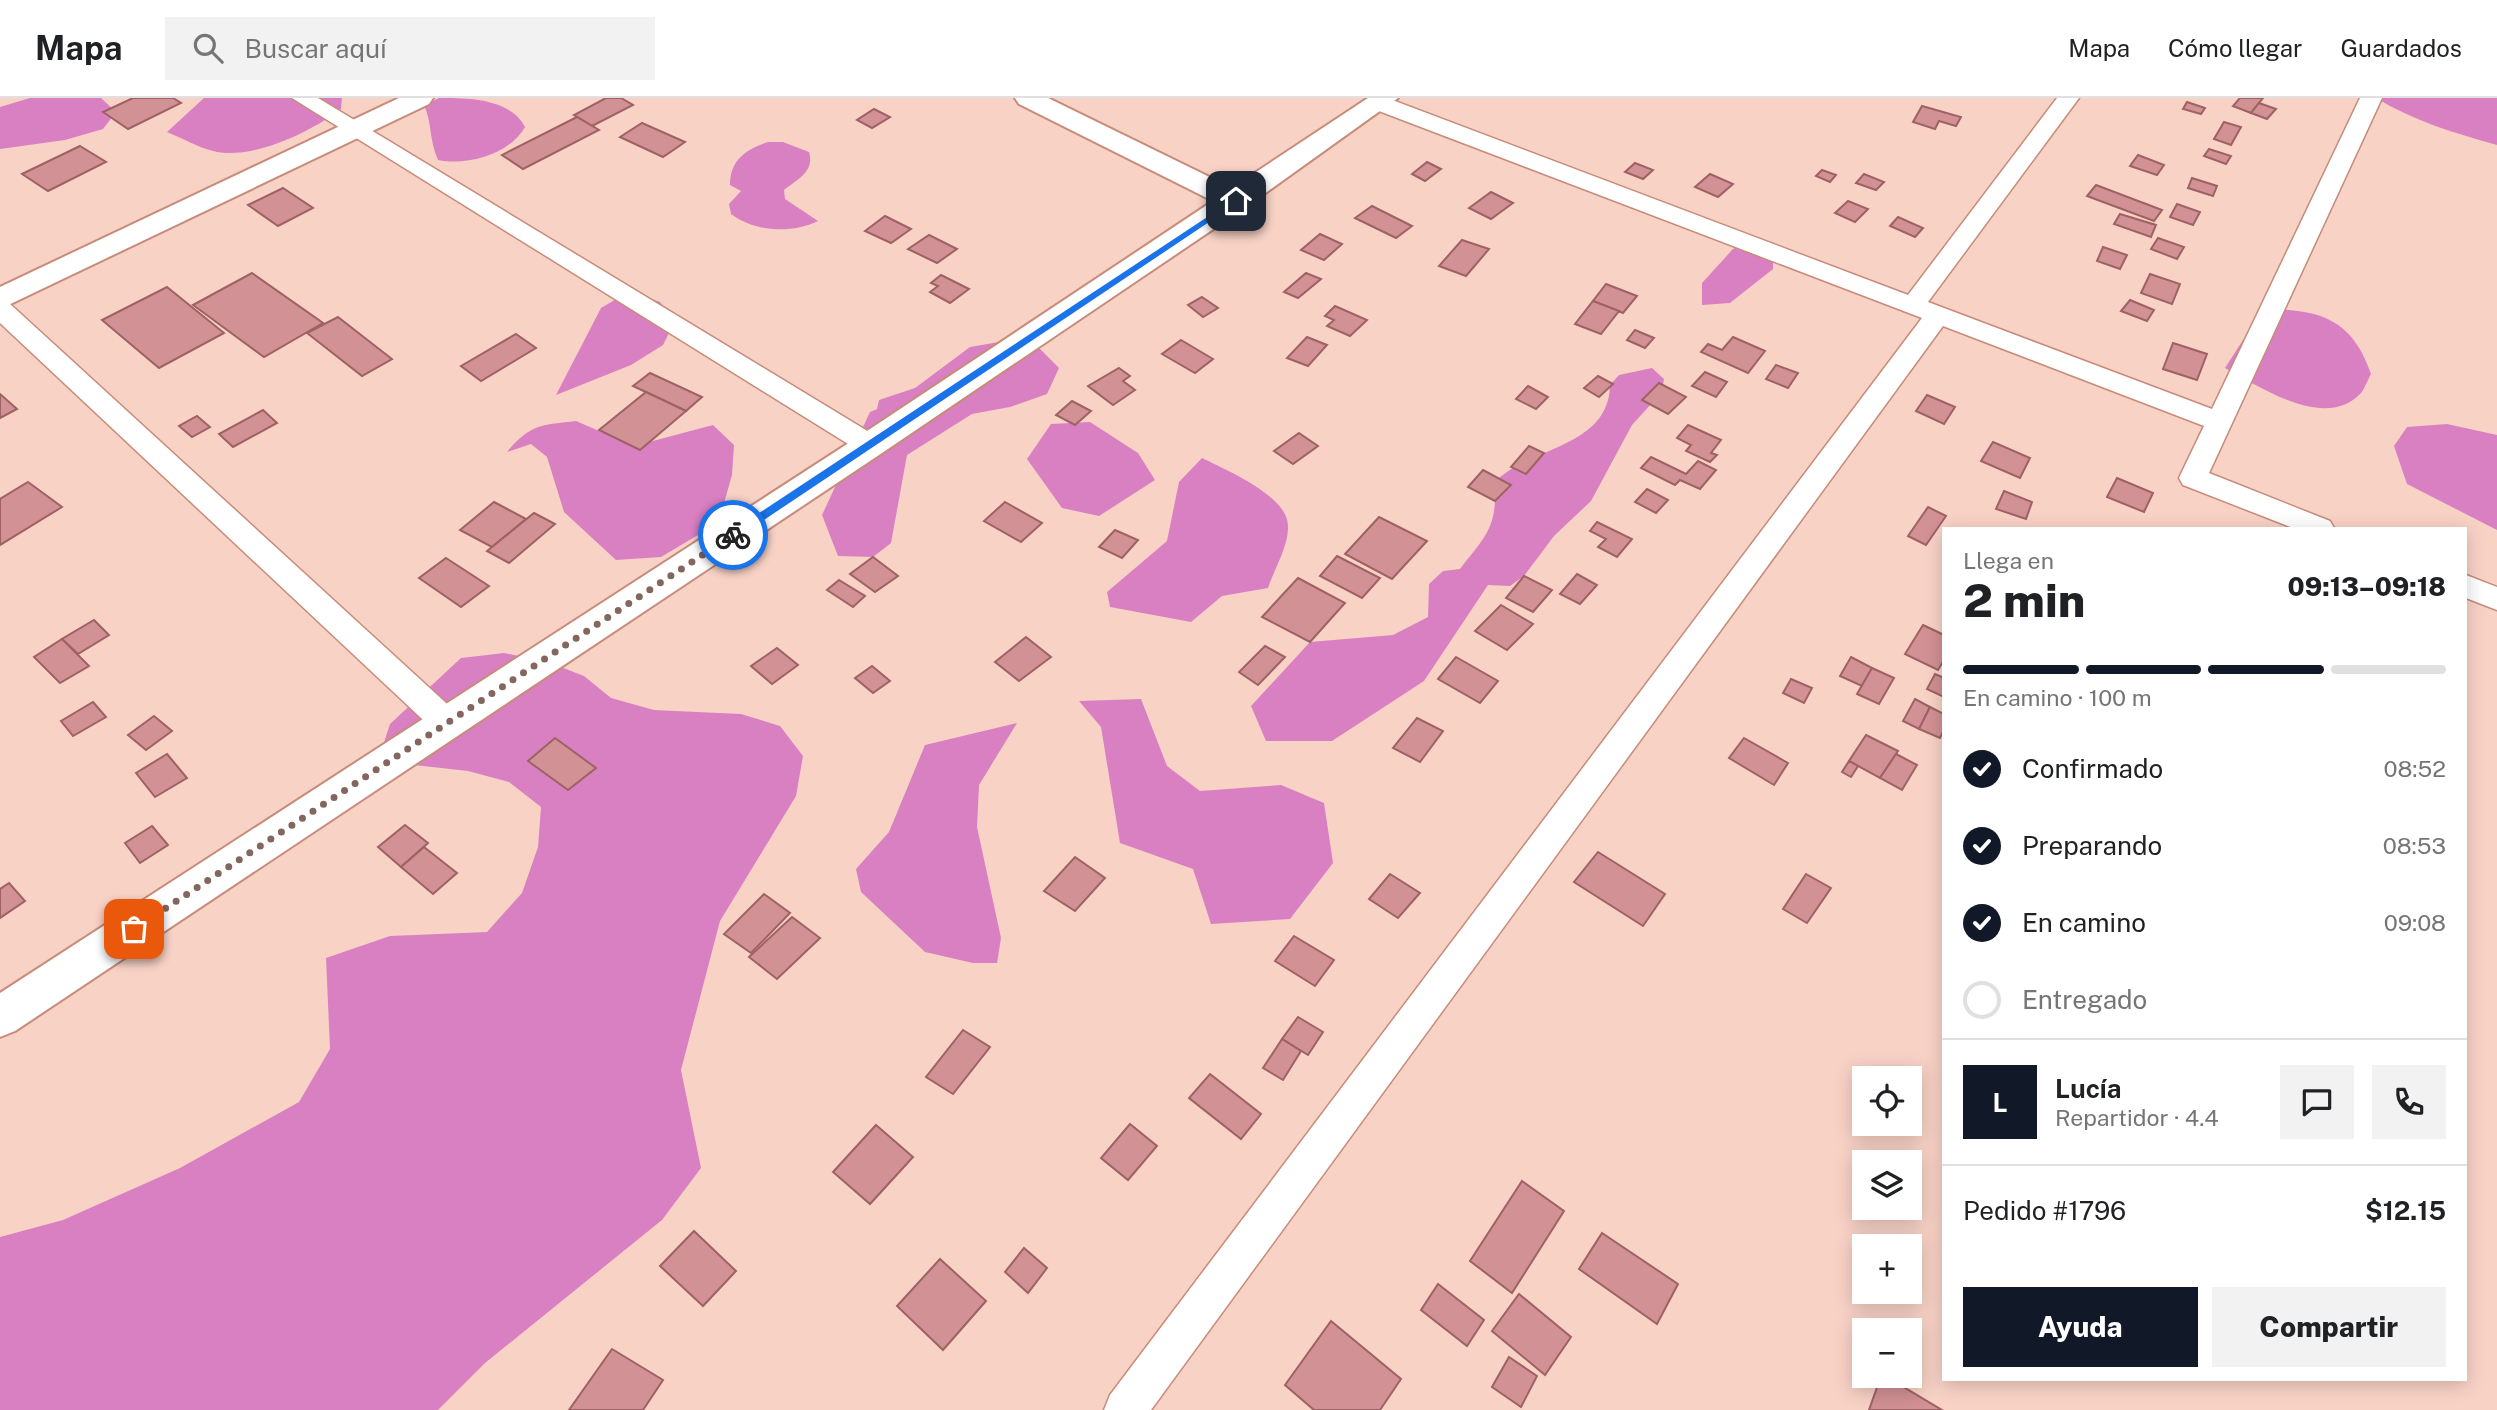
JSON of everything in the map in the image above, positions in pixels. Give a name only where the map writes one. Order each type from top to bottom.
[{"type":"street","points":[[0,299],[420,98]]},
{"type":"street","points":[[1028,98],[1236,201]]},
{"type":"street","points":[[0,1017],[870,445],[1236,201],[1382,100]]},
{"type":"lane","points":[[303,98],[870,445]]},
{"type":"lane","points":[[1125,1410],[1926,310],[2068,98]]},
{"type":"lane","points":[[2317,527],[2193,478],[2371,98]]},
{"type":"lane","points":[[1382,100],[2219,422]]},
{"type":"lane","points":[[0,309],[447,723]]},
{"type":"lane","points":[[2467,586],[2497,599]]},
{"type":"shaded area","points":[[30,98],[101,98],[116,112],[103,129],[65,140],[0,149],[0,107]]},
{"type":"shaded area","points":[[204,98],[342,98],[341,109],[314,127],[262,148],[228,153],[207,149],[167,132]]},
{"type":"shaded area","points":[[439,98],[462,98],[499,105],[518,117],[525,127],[509,145],[486,156],[462,161],[438,160],[424,105]]},
{"type":"shaded area","points":[[2376,98],[2497,98],[2497,145],[2420,120]]},
{"type":"shaded area","points":[[768,142],[783,142],[809,152],[810,164],[800,178],[784,190],[785,199],[818,221],[796,228],[773,229],[751,225],[731,214],[729,204],[741,191],[730,185],[736,162],[753,148]]},
{"type":"shaded area","points":[[1746,243],[1773,257],[1773,269],[1730,303],[1702,305],[1702,283],[1733,249]]},
{"type":"shaded area","points":[[630,291],[660,302],[675,321],[663,345],[631,365],[556,395],[601,308]]},
{"type":"shaded area","points":[[2263,309],[2301,311],[2317,315],[2331,320],[2343,329],[2354,340],[2371,374],[2361,393],[2346,404],[2329,408],[2311,407],[2273,394],[2225,368]]},
{"type":"shaded area","points":[[1005,341],[1038,347],[1059,368],[1047,394],[1010,407],[972,414],[907,455],[891,543],[873,557],[838,556],[822,515],[870,412],[877,409],[879,400],[915,388],[970,347]]},
{"type":"shaded area","points":[[1652,368],[1664,379],[1662,392],[1632,425],[1591,501],[1554,536],[1524,576],[1510,586],[1488,585],[1424,681],[1332,741],[1266,741],[1251,706],[1310,642],[1393,635],[1428,617],[1429,584],[1443,571],[1460,569],[1488,530],[1494,510],[1495,482],[1509,470],[1582,434],[1596,422],[1606,406],[1610,385],[1619,375]]},
{"type":"shaded area","points":[[576,421],[634,446],[713,425],[734,445],[732,475],[724,503],[698,535],[661,557],[616,560],[564,512],[547,457],[531,444],[507,452],[530,431]]},
{"type":"shaded area","points":[[1090,422],[1138,453],[1155,480],[1099,516],[1062,508],[1027,459],[1051,424]]},
{"type":"shaded area","points":[[2447,424],[2497,435],[2497,530],[2407,484],[2394,446],[2407,427]]},
{"type":"shaded area","points":[[1202,458],[1254,485],[1278,504],[1285,515],[1288,533],[1268,588],[1222,596],[1191,622],[1110,607],[1107,592],[1167,541],[1179,482]]},
{"type":"shaded area","points":[[504,653],[548,662],[584,676],[611,698],[654,710],[741,714],[780,726],[803,756],[796,796],[720,921],[681,1070],[701,1168],[662,1220],[485,1363],[438,1410],[0,1410],[0,1237],[63,1220],[180,1168],[299,1102],[330,1049],[326,958],[390,936],[487,932],[522,893],[538,847],[541,807],[509,782],[468,771],[378,761],[390,724],[461,658]]},
{"type":"shaded area","points":[[1141,699],[1167,766],[1200,791],[1281,785],[1324,803],[1333,863],[1290,919],[1211,924],[1193,869],[1120,843],[1101,727],[1079,701]]},
{"type":"shaded area","points":[[1017,723],[979,785],[977,827],[1001,938],[997,963],[973,963],[925,952],[861,892],[856,869],[889,832],[925,745]]},
{"type":"building","points":[[133,98],[173,98],[181,103],[128,129],[103,112]]},
{"type":"building","points":[[606,98],[621,98],[633,105],[592,126],[574,115]]},
{"type":"building","points":[[2240,98],[2263,98],[2251,113],[2233,106]]},
{"type":"building","points":[[2187,102],[2205,108],[2201,114],[2183,109]]},
{"type":"building","points":[[2259,103],[2276,109],[2267,119],[2251,113]]},
{"type":"building","points":[[1922,106],[1961,117],[1956,126],[1939,121],[1935,129],[1913,122]]},
{"type":"building","points":[[874,109],[890,117],[872,128],[857,120]]},
{"type":"building","points":[[577,117],[599,130],[523,169],[502,155]]},
{"type":"building","points":[[2224,122],[2241,127],[2231,145],[2214,139]]},
{"type":"building","points":[[642,123],[685,142],[663,157],[620,137]]},
{"type":"building","points":[[80,146],[106,162],[48,191],[22,174]]},
{"type":"building","points":[[2209,149],[2231,156],[2226,164],[2204,156]]},
{"type":"building","points":[[2138,155],[2164,165],[2157,175],[2130,166]]},
{"type":"building","points":[[1427,162],[1441,169],[1425,181],[1412,174]]},
{"type":"building","points":[[1635,163],[1653,170],[1643,179],[1625,172]]},
{"type":"building","points":[[1822,170],[1836,175],[1830,182],[1816,176]]},
{"type":"building","points":[[1710,174],[1733,184],[1718,197],[1695,187]]},
{"type":"building","points":[[1864,174],[1884,182],[1876,190],[1856,183]]},
{"type":"building","points":[[2192,178],[2217,186],[2213,196],[2188,188]]},
{"type":"building","points":[[2096,185],[2162,210],[2154,221],[2087,196]]},
{"type":"building","points":[[283,188],[313,208],[278,226],[248,205]]},
{"type":"building","points":[[1491,192],[1513,203],[1491,219],[1469,208]]},
{"type":"building","points":[[1848,201],[1868,209],[1855,222],[1835,213]]},
{"type":"building","points":[[2177,204],[2200,212],[2193,225],[2170,217]]},
{"type":"building","points":[[1372,206],[1412,226],[1396,238],[1355,218]]},
{"type":"building","points":[[2120,214],[2156,225],[2151,237],[2114,224]]},
{"type":"building","points":[[885,216],[911,229],[891,243],[865,231]]},
{"type":"building","points":[[1898,217],[1923,228],[1915,237],[1890,226]]},
{"type":"building","points":[[1320,234],[1342,244],[1324,260],[1301,250]]},
{"type":"building","points":[[929,235],[957,249],[937,263],[908,249]]},
{"type":"building","points":[[2158,238],[2184,247],[2177,259],[2151,249]]},
{"type":"building","points":[[1462,240],[1489,249],[1466,276],[1439,266]]},
{"type":"building","points":[[2103,247],[2127,255],[2120,269],[2097,261]]},
{"type":"building","points":[[252,273],[323,323],[264,357],[193,305]]},
{"type":"building","points":[[1306,273],[1321,279],[1298,298],[1284,292]]},
{"type":"building","points":[[2150,274],[2180,284],[2172,304],[2141,293]]},
{"type":"building","points":[[941,275],[969,289],[950,303],[930,292],[938,286],[931,283]]},
{"type":"building","points":[[1606,284],[1637,296],[1623,313],[1593,301]]},
{"type":"building","points":[[167,287],[224,333],[159,368],[102,320]]},
{"type":"building","points":[[1202,297],[1218,308],[1203,317],[1188,305]]},
{"type":"building","points":[[2130,300],[2154,310],[2147,321],[2121,311]]},
{"type":"building","points":[[1593,301],[1619,311],[1601,334],[1575,324]]},
{"type":"building","points":[[1335,306],[1367,320],[1350,336],[1327,326],[1334,320],[1325,316]]},
{"type":"building","points":[[338,317],[392,359],[362,376],[307,333]]},
{"type":"building","points":[[1635,330],[1654,338],[1645,348],[1627,340]]},
{"type":"building","points":[[516,334],[536,348],[481,381],[461,366]]},
{"type":"building","points":[[1307,337],[1327,345],[1308,366],[1287,358]]},
{"type":"building","points":[[1733,337],[1765,351],[1748,373],[1701,352],[1708,344],[1722,350]]},
{"type":"building","points":[[1181,340],[1213,359],[1195,373],[1162,354]]},
{"type":"building","points":[[2173,343],[2207,354],[2197,380],[2163,369]]},
{"type":"building","points":[[1776,365],[1798,373],[1788,388],[1766,379]]},
{"type":"building","points":[[1119,368],[1130,376],[1123,381],[1135,390],[1113,405],[1088,386]]},
{"type":"building","points":[[1705,372],[1727,382],[1716,397],[1692,386]]},
{"type":"building","points":[[650,373],[702,397],[686,411],[633,386]]},
{"type":"building","points":[[1598,376],[1613,384],[1599,397],[1584,388]]},
{"type":"building","points":[[1659,383],[1686,397],[1668,414],[1642,400]]},
{"type":"building","points":[[1528,386],[1548,397],[1536,409],[1516,399]]},
{"type":"building","points":[[646,392],[686,411],[640,450],[599,430]]},
{"type":"building","points":[[0,394],[17,409],[0,418]]},
{"type":"building","points":[[1927,395],[1955,407],[1944,424],[1916,411]]},
{"type":"building","points":[[1072,401],[1091,411],[1075,425],[1056,415]]},
{"type":"building","points":[[263,410],[277,423],[233,447],[219,434]]},
{"type":"building","points":[[197,416],[210,427],[192,437],[179,426]]},
{"type":"building","points":[[1688,425],[1721,440],[1711,453],[1717,455],[1710,462],[1686,451],[1691,445],[1677,438]]},
{"type":"building","points":[[1299,433],[1318,446],[1293,464],[1274,451]]},
{"type":"building","points":[[1993,442],[2030,458],[2020,478],[1981,461]]},
{"type":"building","points":[[1529,446],[1544,453],[1526,474],[1511,467]]},
{"type":"building","points":[[1651,457],[1686,474],[1698,461],[1716,470],[1700,489],[1680,480],[1675,485],[1641,468]]},
{"type":"building","points":[[1483,470],[1511,485],[1495,501],[1468,487]]},
{"type":"building","points":[[2117,478],[2153,493],[2144,512],[2107,497]]},
{"type":"building","points":[[28,482],[62,507],[0,545],[0,499]]},
{"type":"building","points":[[1647,489],[1668,500],[1656,513],[1635,502]]},
{"type":"building","points":[[2004,491],[2032,502],[2026,519],[1996,509]]},
{"type":"building","points":[[494,502],[526,519],[492,547],[460,530]]},
{"type":"building","points":[[1005,502],[1042,523],[1021,542],[984,521]]},
{"type":"building","points":[[1928,507],[1946,516],[1926,545],[1908,536]]},
{"type":"building","points":[[534,513],[555,524],[509,563],[487,551]]},
{"type":"building","points":[[1379,517],[1427,541],[1392,579],[1345,554]]},
{"type":"building","points":[[1597,522],[1632,539],[1617,557],[1598,547],[1606,539],[1590,531]]},
{"type":"building","points":[[1115,530],[1138,540],[1122,558],[1099,547]]},
{"type":"building","points":[[1337,556],[1380,578],[1362,598],[1320,576]]},
{"type":"building","points":[[873,557],[898,576],[875,592],[850,574]]},
{"type":"building","points":[[446,558],[489,586],[461,607],[419,578]]},
{"type":"building","points":[[1577,574],[1597,585],[1580,604],[1560,594]]},
{"type":"building","points":[[1524,576],[1552,590],[1533,612],[1506,598]]},
{"type":"building","points":[[1298,578],[1345,603],[1310,642],[1262,617]]},
{"type":"building","points":[[839,580],[865,596],[853,607],[827,590]]},
{"type":"building","points":[[1501,605],[1533,624],[1507,650],[1475,631]]},
{"type":"building","points":[[94,620],[109,635],[78,654],[62,639]]},
{"type":"building","points":[[1923,625],[1942,634],[1942,663],[1938,670],[1905,654]]},
{"type":"building","points":[[1026,637],[1051,657],[1019,681],[995,662]]},
{"type":"building","points":[[62,639],[89,666],[60,683],[34,657]]},
{"type":"building","points":[[1265,646],[1285,657],[1258,685],[1239,672]]},
{"type":"building","points":[[777,648],[798,665],[772,684],[751,666]]},
{"type":"building","points":[[1456,657],[1498,681],[1480,703],[1438,679]]},
{"type":"building","points":[[1851,657],[1872,668],[1862,686],[1840,676]]},
{"type":"building","points":[[872,666],[890,681],[873,693],[855,678]]},
{"type":"building","points":[[1872,668],[1894,678],[1879,704],[1857,694]]},
{"type":"building","points":[[1935,674],[1942,677],[1942,696],[1927,689]]},
{"type":"building","points":[[1791,679],[1812,688],[1804,703],[1783,693]]},
{"type":"building","points":[[1915,699],[1930,707],[1919,729],[1903,721]]},
{"type":"building","points":[[93,702],[106,717],[73,736],[61,721]]},
{"type":"building","points":[[1930,707],[1942,713],[1940,738],[1919,729]]},
{"type":"building","points":[[154,716],[172,731],[146,750],[128,735]]},
{"type":"building","points":[[1417,718],[1443,731],[1420,762],[1393,748]]},
{"type":"building","points":[[1866,735],[1898,751],[1880,778],[1849,761]]},
{"type":"building","points":[[555,738],[596,768],[568,790],[528,761]]},
{"type":"building","points":[[1744,738],[1788,763],[1774,785],[1729,758]]},
{"type":"building","points":[[167,754],[187,778],[155,797],[136,773]]},
{"type":"building","points":[[1896,754],[1917,765],[1902,790],[1880,778]]},
{"type":"building","points":[[1849,761],[1858,766],[1851,777],[1842,772]]},
{"type":"building","points":[[405,825],[428,843],[401,867],[378,847]]},
{"type":"building","points":[[152,826],[168,845],[140,863],[125,843]]},
{"type":"building","points":[[424,847],[457,873],[433,894],[401,867]]},
{"type":"building","points":[[1598,852],[1665,894],[1643,926],[1574,882]]},
{"type":"building","points":[[1075,857],[1105,878],[1075,911],[1044,891]]},
{"type":"building","points":[[1390,874],[1420,893],[1398,918],[1369,899]]},
{"type":"building","points":[[1806,874],[1831,888],[1807,923],[1783,909]]},
{"type":"building","points":[[9,883],[25,901],[0,918],[0,889]]},
{"type":"building","points":[[764,894],[790,913],[751,953],[724,934]]},
{"type":"building","points":[[792,917],[820,938],[777,979],[749,957]]},
{"type":"building","points":[[1294,936],[1334,960],[1315,986],[1275,961]]},
{"type":"building","points":[[1298,1017],[1323,1032],[1308,1055],[1282,1039]]},
{"type":"building","points":[[963,1030],[990,1047],[953,1094],[926,1077]]},
{"type":"building","points":[[1282,1039],[1301,1051],[1283,1080],[1263,1068]]},
{"type":"building","points":[[1210,1074],[1261,1114],[1241,1139],[1189,1098]]},
{"type":"building","points":[[1130,1124],[1157,1146],[1128,1180],[1101,1158]]},
{"type":"building","points":[[876,1125],[913,1157],[870,1204],[833,1172]]},
{"type":"building","points":[[1522,1181],[1564,1211],[1512,1293],[1470,1261]]},
{"type":"building","points":[[694,1231],[736,1271],[703,1306],[660,1266]]},
{"type":"building","points":[[1602,1233],[1678,1284],[1657,1324],[1579,1269]]},
{"type":"building","points":[[1024,1248],[1047,1268],[1028,1293],[1005,1272]]},
{"type":"building","points":[[940,1259],[986,1301],[943,1350],[897,1306]]},
{"type":"building","points":[[1438,1284],[1484,1320],[1467,1346],[1421,1310]]},
{"type":"building","points":[[1519,1294],[1571,1337],[1545,1375],[1492,1331]]},
{"type":"building","points":[[1331,1321],[1401,1379],[1380,1410],[1314,1410],[1285,1385]]},
{"type":"building","points":[[612,1349],[663,1380],[643,1410],[569,1410]]},
{"type":"building","points":[[1509,1357],[1537,1376],[1521,1407],[1492,1387]]},
{"type":"building","points":[[1877,1388],[1905,1388],[1942,1410],[1869,1410]]},
{"type":"way so far","points":[[134,929],[733,535]]},
{"type":"route","points":[[733,535],[1236,201]]}]
